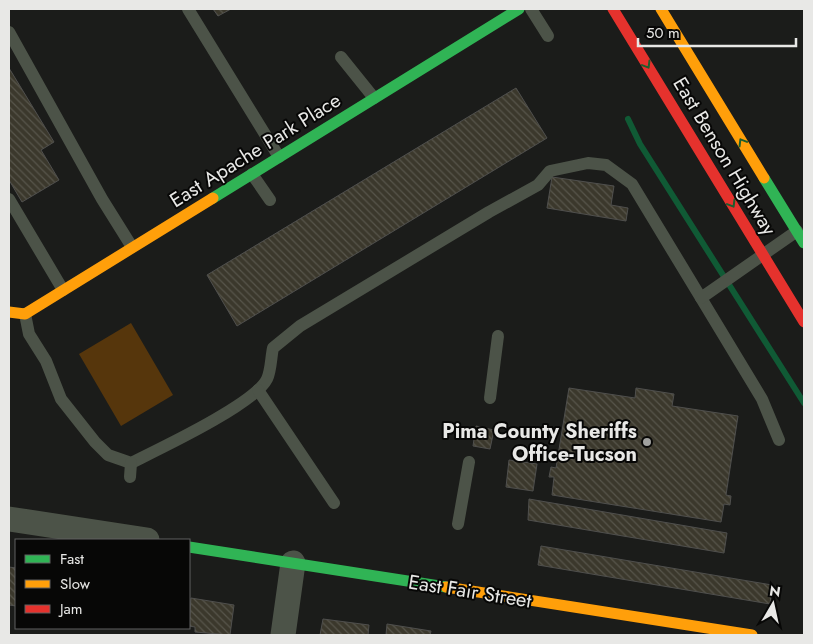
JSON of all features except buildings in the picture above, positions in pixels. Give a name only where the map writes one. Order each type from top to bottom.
[{"type":"street","name":"East Apache Park Place","points":[[25,314],[519,9]]},
{"type":"street","name":"East Benson Highway","points":[[613,9],[804,322]]},
{"type":"street","name":"East Benson Highway","points":[[661,9],[804,242]]},
{"type":"street","points":[[9,312],[25,314]]},
{"type":"street","points":[[9,519],[140,539]]},
{"type":"street","name":"East Fair Street","points":[[190,547],[752,635]]},
{"type":"street","points":[[284,635],[293,563]]},
{"type":"lane","points":[[188,9],[278,157]]},
{"type":"lane","points":[[531,9],[548,36]]},
{"type":"lane","points":[[9,32],[102,199],[132,248]]},
{"type":"lane","points":[[341,58],[374,98]]},
{"type":"lane","points":[[25,314],[29,334],[46,361],[61,399],[108,455],[131,463],[168,445],[250,398],[268,379],[273,348],[300,326],[489,212],[538,185],[550,171],[588,163],[606,165],[632,184],[762,399],[780,440]]},
{"type":"lane","points":[[252,174],[270,200]]},
{"type":"lane","points":[[9,200],[63,290]]},
{"type":"lane","points":[[701,298],[764,256],[797,231]]},
{"type":"lane","points":[[490,398],[498,336]]},
{"type":"lane","points":[[258,390],[334,504]]},
{"type":"lane","points":[[458,524],[469,462]]},
{"type":"lane","points":[[130,478],[131,463]]},
{"type":"lane","points":[[653,635],[654,620]]},
{"type":"shaded area","points":[[131,323],[173,395],[121,426],[79,354]]},
{"type":"waterway","points":[[628,119],[640,144],[804,403]]},
{"type":"traffic: fast","points":[[213,198],[519,9]]},
{"type":"traffic: fast","points":[[764,178],[804,243]]},
{"type":"traffic: fast","points":[[190,547],[446,587]]},
{"type":"traffic: slow","points":[[661,9],[764,178]]},
{"type":"traffic: slow","points":[[9,312],[25,314],[213,198]]},
{"type":"traffic: slow","points":[[446,587],[752,635]]},
{"type":"traffic: jam","points":[[613,9],[804,322]]},
{"type":"place","name":"Pima County Sheriffs Office-Tucson","points":[[647,442]]}]
